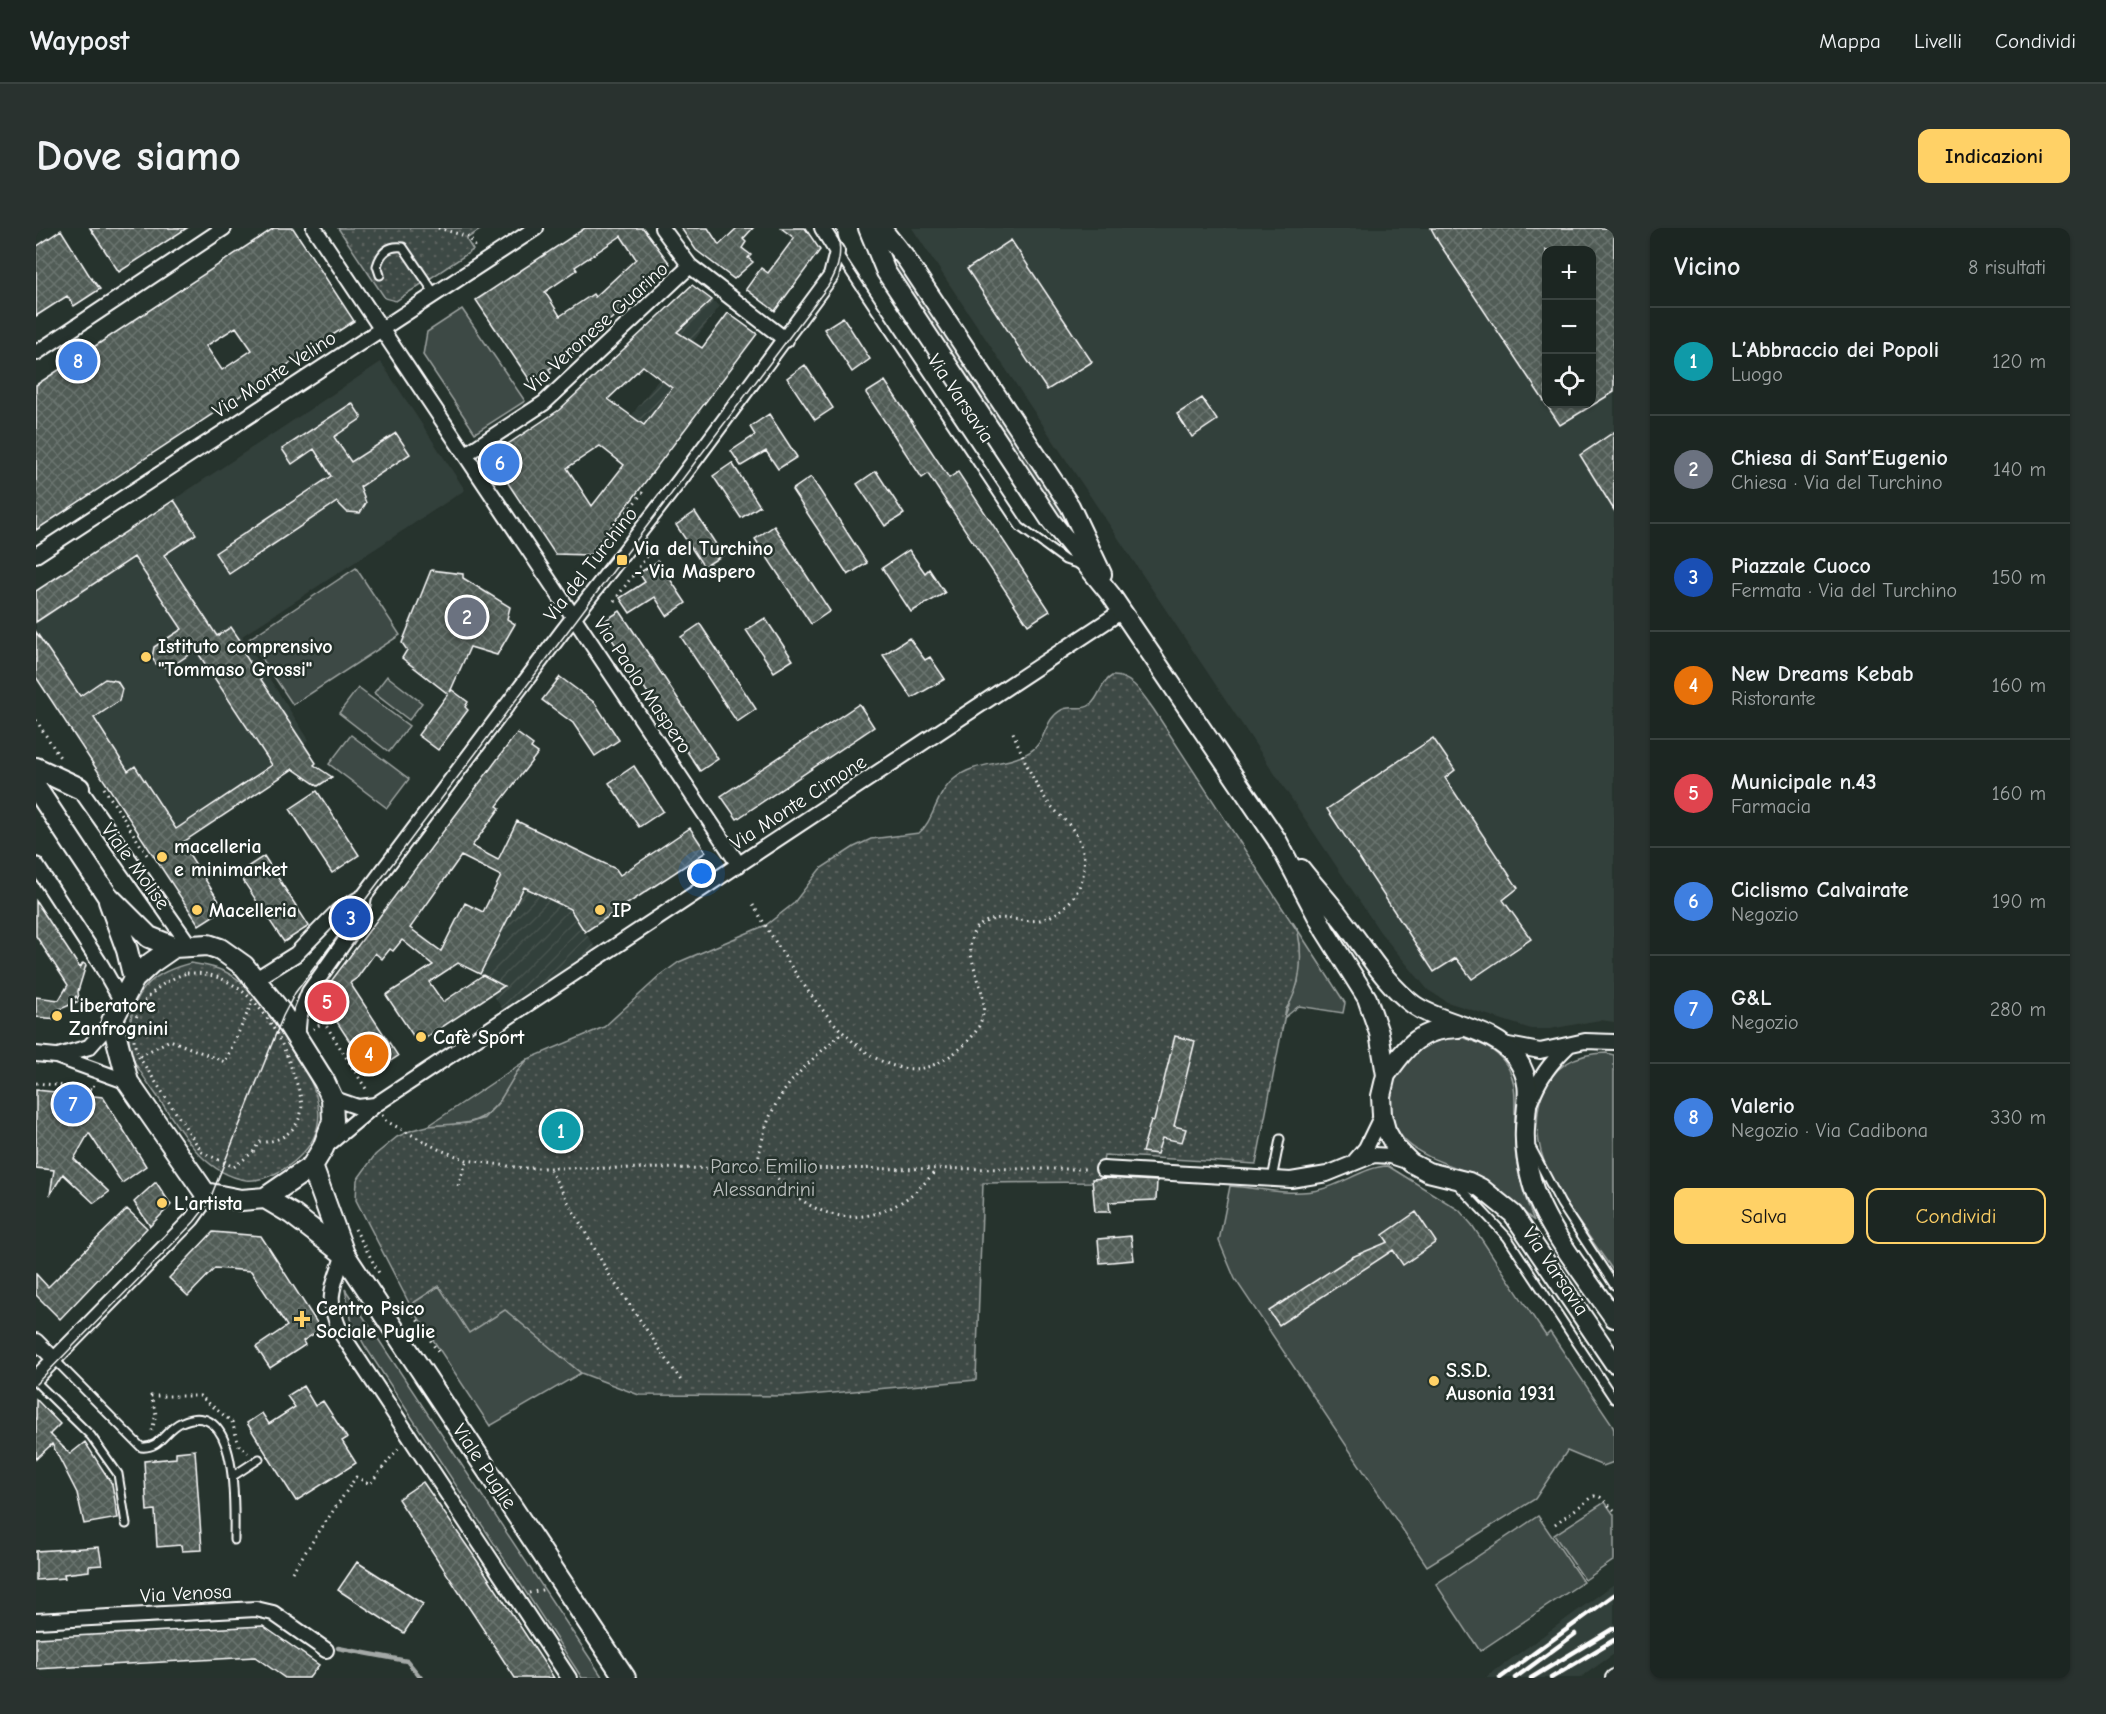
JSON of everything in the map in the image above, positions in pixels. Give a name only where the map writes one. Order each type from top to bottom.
[{"type":"main road","points":[[36,768],[80,788]]},
{"type":"main road","name":"Viale Molise","points":[[36,788],[107,895],[149,937],[182,946]]},
{"type":"main road","name":"Viale Molise","points":[[107,895],[127,950],[134,979]]},
{"type":"main road","points":[[208,945],[220,949],[256,979],[297,1039],[332,1098],[333,1121],[323,1148],[312,1166],[265,1198],[241,1200],[208,1195],[191,1177],[128,1082],[112,1021],[134,979],[151,963],[182,946],[208,945]]},
{"type":"main road","name":"Viale Puglie","points":[[312,1166],[344,1254],[625,1678]]},
{"type":"main road","name":"Viale Puglie","points":[[265,1198],[292,1214],[344,1254]]},
{"type":"street","points":[[36,353],[224,228]]},
{"type":"street","name":"Via Paolo Maspero","points":[[314,228],[739,865]]},
{"type":"street","name":"Via Monte Velino","points":[[36,555],[536,228]]},
{"type":"street","points":[[662,228],[690,266],[786,340]]},
{"type":"street","name":"Via Varsavia","points":[[822,228],[837,252]]},
{"type":"street","name":"Via Varsavia","points":[[868,228],[886,272],[1051,521],[1111,595],[1277,840],[1342,919],[1372,962],[1400,993],[1432,1016],[1484,1033],[1501,1043],[1516,1059],[1525,1075],[1529,1094],[1526,1118],[1526,1158],[1538,1198],[1614,1318]]},
{"type":"street","name":"Via Varsavia","points":[[881,228],[906,258],[1070,506],[1111,595]]},
{"type":"street","name":"Via del Turchino","points":[[256,979],[296,954],[338,911],[364,896],[786,340],[831,276],[837,252]]},
{"type":"street","name":"Via Veronese Guarino","points":[[466,454],[544,403],[690,266]]},
{"type":"street","name":"Via Monte Cimone","points":[[323,1148],[375,1104],[1122,611]]},
{"type":"street","name":"Viale Molise","points":[[80,788],[182,946]]},
{"type":"street","name":"Via Varsavia","points":[[1277,840],[1325,932],[1367,998],[1378,1033],[1386,1075]]},
{"type":"street","points":[[36,865],[121,1000]]},
{"type":"street","name":"Via del Turchino","points":[[297,1039],[299,1017],[309,992],[360,920],[364,896]]},
{"type":"street","points":[[56,1056],[89,1047],[112,1021]]},
{"type":"street","name":"Via Varsavia","points":[[1464,1028],[1443,1029],[1425,1034],[1409,1044],[1386,1075],[1381,1096],[1382,1115],[1396,1148],[1411,1163],[1428,1172],[1449,1176],[1481,1188],[1513,1214],[1614,1363]]},
{"type":"street","points":[[1501,1043],[1520,1049],[1540,1051],[1596,1040],[1614,1042]]},
{"type":"street","points":[[1526,1118],[1539,1080],[1550,1063],[1569,1045]]},
{"type":"street","points":[[36,1054],[56,1056],[128,1082]]},
{"type":"street","points":[[332,1098],[358,1107],[375,1104]]},
{"type":"street","points":[[1354,1162],[1366,1148],[1382,1115]]},
{"type":"street","points":[[1102,1169],[1272,1179],[1314,1178],[1374,1155],[1391,1156],[1411,1163]]},
{"type":"street","points":[[36,1380],[192,1219],[208,1195]]},
{"type":"street","points":[[344,1254],[331,1293],[330,1308],[341,1333],[569,1678]]},
{"type":"street","points":[[36,1341],[54,1359]]},
{"type":"street","name":"Via Venosa","points":[[36,1621],[256,1609],[273,1613],[326,1650]]},
{"type":"lane","points":[[380,275],[377,266],[381,255],[392,247],[403,247],[435,294]]},
{"type":"lane","name":"Via Varsavia","points":[[837,252],[1020,527],[1065,560],[1087,567]]},
{"type":"lane","points":[[1526,1118],[1550,1185],[1614,1285]]},
{"type":"lane","points":[[1272,1179],[1280,1139]]},
{"type":"lane","name":"Via Varsavia","points":[[1449,1176],[1479,1204],[1507,1237],[1614,1399]]},
{"type":"lane","points":[[54,1359],[141,1448],[157,1445],[180,1422],[202,1419],[212,1423],[225,1441],[233,1476],[234,1540]]},
{"type":"lane","points":[[36,1380],[91,1436],[118,1474],[126,1524]]},
{"type":"lane","points":[[233,1476],[259,1459]]},
{"type":"path","points":[[438,228],[469,237]]},
{"type":"path","points":[[601,545],[643,492]]},
{"type":"path","points":[[614,601],[656,544]]},
{"type":"path","points":[[36,720],[80,788]]},
{"type":"path","points":[[753,905],[821,1010],[871,1055],[898,1067],[923,1068],[947,1058],[968,1041],[981,1020],[984,1006],[970,948],[975,929],[992,918],[1036,921],[1060,911],[1077,893],[1084,862],[1078,837],[1047,800],[1012,730]]},
{"type":"path","points":[[104,788],[147,855]]},
{"type":"path","points":[[139,1057],[170,1040],[225,1062],[253,1001],[238,988],[215,975],[187,973],[174,977],[151,992],[141,1004],[134,1028],[134,1041],[139,1057],[202,1152],[234,1167],[253,1152],[259,1142],[272,1143],[288,1134],[301,1113],[298,1088],[287,1051],[264,1015]]},
{"type":"path","points":[[324,1022],[386,1121],[438,1149],[467,1160],[550,1170],[1102,1169]]},
{"type":"path","points":[[757,1169],[763,1136],[779,1096],[797,1073],[843,1032]]},
{"type":"path","points":[[36,1083],[93,1089]]},
{"type":"path","points":[[458,1186],[467,1160]]},
{"type":"path","points":[[770,1169],[790,1194],[805,1204],[839,1217],[857,1217],[894,1207],[923,1186],[936,1169]]},
{"type":"path","points":[[550,1170],[610,1276],[682,1382]]},
{"type":"path","points":[[411,1310],[438,1352]]},
{"type":"path","points":[[292,1572],[356,1477],[370,1484],[401,1445]]},
{"type":"path","points":[[1555,1524],[1594,1496],[1614,1510]]},
{"type":"path","points":[[527,1594],[548,1588]]},
{"type":"shaded area","points":[[912,228],[1614,228],[1614,1022],[1600,1020],[1550,1029],[1531,1029],[1447,1002],[1428,990],[1380,932]]},
{"type":"shaded area","points":[[692,285],[720,306],[692,343],[657,318]]},
{"type":"shaded area","points":[[381,362],[465,490],[242,636],[309,740],[149,848],[36,677],[36,591]]},
{"type":"shaded area","points":[[659,379],[700,409],[672,447],[631,416]]},
{"type":"shaded area","points":[[501,876],[570,909],[598,951],[505,1013],[480,974],[458,963]]},
{"type":"shaded area","points":[[1614,1584],[1614,1654],[1580,1678],[1485,1678]]},
{"type":"green space","points":[[338,228],[483,228],[466,239],[473,250],[396,301],[385,298]]},
{"type":"green space","points":[[882,237],[1067,516],[1073,539],[895,270]]},
{"type":"green space","points":[[462,309],[525,401],[475,433],[423,355],[427,332]]},
{"type":"green space","points":[[356,568],[400,635],[293,705],[249,639]]},
{"type":"green space","points":[[387,676],[422,703],[409,720],[374,693]]},
{"type":"green space","name":"Parco Emilio Alessandrini","points":[[1112,676],[1131,682],[1146,698],[1298,932],[1300,972],[1295,992],[1286,1009],[1256,1164],[1104,1155],[1101,1179],[1093,1182],[983,1183],[976,1380],[798,1396],[639,1395],[581,1373],[505,1310],[469,1333],[439,1286],[410,1305],[356,1200],[357,1180],[375,1155],[397,1137],[412,1130],[428,1126],[469,1123],[484,1118],[499,1102],[517,1072],[528,1059],[604,1027],[661,975],[679,962],[766,925],[793,904],[820,869],[854,847],[871,839],[919,833],[928,822],[943,792],[954,779],[972,769],[1022,756],[1031,751],[1039,744],[1050,721],[1058,712],[1063,709],[1090,705],[1105,682]]},
{"type":"green space","points":[[358,688],[409,726],[389,752],[339,713]]},
{"type":"green space","points":[[351,735],[409,779],[387,808],[329,764]]},
{"type":"green space","points":[[1292,921],[1345,1003],[1343,1013],[1299,1006],[1284,1018],[1298,982],[1300,944]]},
{"type":"green space","points":[[191,963],[224,971],[252,992],[298,1059],[315,1092],[319,1108],[318,1125],[312,1141],[294,1162],[268,1177],[246,1180],[219,1170],[208,1162],[180,1130],[132,1057],[129,1043],[130,1025],[142,991],[149,983],[167,971]]},
{"type":"green space","points":[[1461,1037],[1484,1046],[1500,1057],[1509,1070],[1514,1084],[1517,1166],[1534,1221],[1487,1182],[1423,1154],[1411,1146],[1401,1135],[1394,1122],[1391,1091],[1400,1070],[1413,1054],[1426,1044],[1441,1039]]},
{"type":"green space","points":[[1606,1053],[1614,1055],[1614,1272],[1571,1210],[1548,1171],[1541,1151],[1538,1130],[1538,1110],[1543,1092],[1552,1076],[1565,1064],[1583,1056]]},
{"type":"green space","points":[[528,1059],[499,1102],[483,1117],[454,1125],[428,1126]]},
{"type":"green space","name":"S.S.D. Ausonia 1931","points":[[1388,1166],[1459,1210],[1472,1225],[1546,1336],[1550,1332],[1614,1430],[1614,1462],[1603,1466],[1567,1451],[1535,1499],[1427,1566],[1235,1279],[1219,1241],[1230,1186],[1288,1192],[1310,1191],[1330,1187],[1372,1169]]},
{"type":"green space","points":[[439,1286],[505,1309],[581,1373],[490,1426],[410,1305]]},
{"type":"green space","points":[[345,1289],[603,1678],[582,1678],[365,1346],[352,1323]]},
{"type":"green space","points":[[1605,1502],[1614,1515],[1614,1560],[1585,1580],[1554,1535]]},
{"type":"green space","points":[[1538,1516],[1583,1582],[1480,1651],[1436,1584]]},
{"type":"building","points":[[90,228],[187,228],[119,272]]},
{"type":"building","points":[[274,228],[293,228],[354,321],[36,530],[36,385]],"holes":[[[236,327],[252,350],[222,370],[206,346]]]},
{"type":"building","points":[[585,228],[643,228],[670,264],[609,321],[577,341],[581,348],[549,369],[551,373],[533,385],[476,300]],"holes":[[[621,236],[636,259],[595,297],[593,294],[560,316],[545,292],[577,270],[575,267]]]},
{"type":"building","points":[[681,228],[708,228],[719,245],[737,228],[753,228],[743,239],[746,242],[742,248],[751,255],[748,258],[753,262],[734,279],[696,250]]},
{"type":"building","points":[[781,228],[805,228],[820,250],[775,311],[746,289],[761,268],[768,273],[794,238]]},
{"type":"building","points":[[1431,228],[1614,228],[1614,392],[1596,403],[1596,246],[1542,246],[1542,398]]},
{"type":"building","points":[[61,230],[100,289],[74,306],[67,296],[36,316],[36,247]]},
{"type":"building","points":[[1011,240],[1092,362],[1047,390],[967,269]]},
{"type":"building","points":[[692,285],[712,300],[677,332],[702,348],[728,313],[757,334],[590,555],[555,554],[490,456],[559,410]],"holes":[[[643,366],[672,388],[644,425],[608,399]],[[600,446],[624,465],[592,506],[567,468]]]},
{"type":"building","points":[[843,317],[870,359],[852,372],[824,329]]},
{"type":"building","points":[[805,365],[833,408],[815,420],[787,378]]},
{"type":"building","points":[[885,381],[949,478],[958,472],[1050,611],[1028,625],[928,474],[922,478],[866,393]]},
{"type":"building","points":[[1202,398],[1217,420],[1192,437],[1177,414]]},
{"type":"building","points":[[352,403],[362,418],[334,437],[351,462],[396,433],[410,454],[360,487],[366,503],[360,513],[347,512],[337,502],[229,574],[215,553],[331,476],[314,449],[292,464],[282,449]]},
{"type":"building","points":[[1549,408],[1588,408],[1560,425]]},
{"type":"building","points":[[769,414],[797,457],[778,469],[766,451],[741,466],[731,451],[755,435],[750,427]]},
{"type":"building","points":[[1614,432],[1614,510],[1580,455]]},
{"type":"building","points":[[732,463],[760,506],[741,518],[713,476]]},
{"type":"building","points":[[876,471],[904,514],[885,526],[857,484]]},
{"type":"building","points":[[811,477],[867,563],[848,575],[792,490]]},
{"type":"building","points":[[174,500],[196,534],[164,555],[217,636],[231,627],[242,643],[239,646],[316,763],[314,765],[332,777],[318,786],[293,769],[182,843],[224,909],[199,925],[36,677],[36,632],[80,696],[105,679],[117,681],[122,689],[119,701],[94,718],[128,771],[135,766],[176,829],[272,765],[196,650],[169,668],[157,665],[152,658],[154,647],[182,629],[134,557],[36,622],[36,591]]},
{"type":"building","points":[[695,512],[723,555],[704,567],[676,525]]},
{"type":"building","points":[[774,526],[830,611],[811,624],[755,539]]},
{"type":"building","points":[[909,550],[925,573],[929,569],[945,593],[911,612],[882,568]]},
{"type":"building","points":[[658,561],[686,603],[667,616],[655,597],[630,613],[620,598],[645,582],[639,573]]},
{"type":"building","points":[[431,570],[463,574],[463,578],[510,607],[507,619],[515,624],[497,655],[470,647],[450,692],[452,690],[468,702],[465,707],[468,710],[438,750],[418,735],[448,694],[402,658],[407,650],[402,643]]},
{"type":"building","points":[[620,611],[718,759],[700,771],[601,623]]},
{"type":"building","points":[[765,618],[793,660],[774,672],[746,630]]},
{"type":"building","points":[[700,624],[756,709],[737,722],[681,637]]},
{"type":"building","points":[[909,638],[925,660],[930,657],[945,679],[912,698],[883,655]]},
{"type":"building","points":[[560,677],[595,703],[619,740],[595,756],[573,723],[542,700]]},
{"type":"building","points":[[859,704],[874,727],[737,819],[721,796]]},
{"type":"building","points":[[517,733],[533,745],[531,748],[538,753],[497,806],[500,808],[472,846],[498,860],[517,821],[616,869],[620,875],[690,828],[706,852],[585,932],[570,909],[524,887],[480,974],[458,963],[429,982],[443,1002],[483,975],[504,986],[418,1043],[386,995],[433,965],[402,940],[382,959],[375,953],[357,978],[350,983],[398,1056],[371,1074],[320,996]],"holes":[[[461,856],[501,876],[483,912],[465,903],[441,951],[410,928]]]},
{"type":"building","points":[[1433,738],[1455,770],[1445,778],[1518,888],[1503,900],[1531,939],[1472,979],[1456,958],[1434,972],[1327,809]]},
{"type":"building","points":[[634,766],[663,811],[639,827],[609,783]]},
{"type":"building","points":[[317,791],[359,855],[332,873],[290,809]]},
{"type":"building","points":[[264,856],[309,926],[284,942],[238,873]]},
{"type":"building","points":[[36,901],[80,968],[83,963],[86,965],[78,991],[79,1000],[76,996],[73,1001],[77,1002],[58,1010],[57,1019],[36,1017],[36,997],[59,1000],[68,985],[36,936]]},
{"type":"building","points":[[1175,1036],[1195,1041],[1174,1126],[1186,1129],[1182,1142],[1162,1138],[1157,1154],[1142,1152],[1151,1120],[1154,1121]]},
{"type":"building","points":[[36,1090],[103,1097],[146,1166],[122,1183],[89,1133],[74,1159],[109,1192],[94,1203],[63,1174],[50,1195],[54,1170],[36,1168]]},
{"type":"building","points":[[1092,1179],[1157,1181],[1156,1200],[1109,1202],[1110,1212],[1095,1212]]},
{"type":"building","points":[[156,1182],[171,1205],[150,1226],[134,1202]]},
{"type":"building","points":[[127,1209],[147,1228],[60,1319],[36,1295],[36,1274],[48,1287]]},
{"type":"building","points":[[1416,1212],[1436,1242],[1403,1265],[1393,1250],[1279,1325],[1269,1311],[1352,1257],[1388,1242],[1383,1235]]},
{"type":"building","points":[[213,1232],[261,1236],[321,1329],[303,1341],[305,1345],[270,1368],[256,1347],[287,1326],[251,1271],[215,1268],[188,1296],[169,1278]]},
{"type":"building","points":[[1131,1236],[1134,1260],[1100,1263],[1098,1239]]},
{"type":"building","points":[[303,1386],[315,1406],[323,1401],[347,1438],[342,1441],[356,1463],[296,1501],[247,1423],[262,1413],[269,1424],[295,1407],[287,1396]]},
{"type":"building","points":[[36,1399],[60,1424],[50,1434],[70,1454],[85,1442],[112,1484],[118,1518],[84,1524],[77,1493],[52,1444],[36,1459]]},
{"type":"building","points":[[195,1450],[202,1550],[182,1551],[181,1545],[157,1547],[155,1510],[147,1511],[144,1461],[176,1458],[176,1452]]},
{"type":"building","points":[[423,1482],[554,1678],[515,1678],[398,1499]]},
{"type":"building","points":[[99,1547],[102,1565],[89,1566],[89,1571],[64,1574],[65,1578],[36,1580],[36,1551]]},
{"type":"building","points":[[357,1562],[423,1604],[404,1633],[338,1590]]},
{"type":"building","points":[[263,1626],[319,1665],[309,1678],[285,1678],[255,1657],[36,1669],[36,1638]]},
{"type":"waterway","points":[[338,1648],[407,1661],[421,1678]]},
{"type":"tram line","points":[[36,1384],[194,1222],[208,1204],[283,1016],[295,993],[828,286],[838,265],[840,251],[836,228]]},
{"type":"railway","points":[[1500,1678],[1614,1595]]},
{"type":"railway","points":[[1531,1678],[1614,1628]]},
{"type":"railway","points":[[1515,1678],[1575,1634]]},
{"type":"railway","points":[[1551,1678],[1614,1640]]},
{"type":"place","name":"Valerio","points":[[78,361]]},
{"type":"place","name":"Ciclismo Calvairate","points":[[500,463]]},
{"type":"place","name":"Via del Turchino - Via Maspero","points":[[622,560]]},
{"type":"place","name":"Chiesa di Sant’Eugenio","points":[[467,617]]},
{"type":"place","name":"Istituto comprensivo \"Tommaso Grossi\"","points":[[146,657]]},
{"type":"place","name":"macelleria e minimarket","points":[[162,857]]},
{"type":"place","name":"Macelleria","points":[[197,910]]},
{"type":"place","name":"IP","points":[[600,910]]},
{"type":"place","name":"Piazzale Cuoco","points":[[351,918]]},
{"type":"place","name":"Municipale n.43","points":[[327,1002]]},
{"type":"place","name":"Liberatore Zanfrognini","points":[[57,1016]]},
{"type":"place","name":"Cafè Sport","points":[[421,1037]]},
{"type":"place","name":"New Dreams Kebab","points":[[369,1054]]},
{"type":"place","name":"G&L","points":[[73,1104]]},
{"type":"place","name":"L’Abbraccio dei Popoli","points":[[561,1131]]},
{"type":"place","name":"L'artista","points":[[162,1203]]},
{"type":"place","name":"Centro Psico Sociale Puglie","points":[[302,1319]]},
{"type":"place","name":"S.S.D. Ausonia 1931","points":[[1434,1381]]}]
